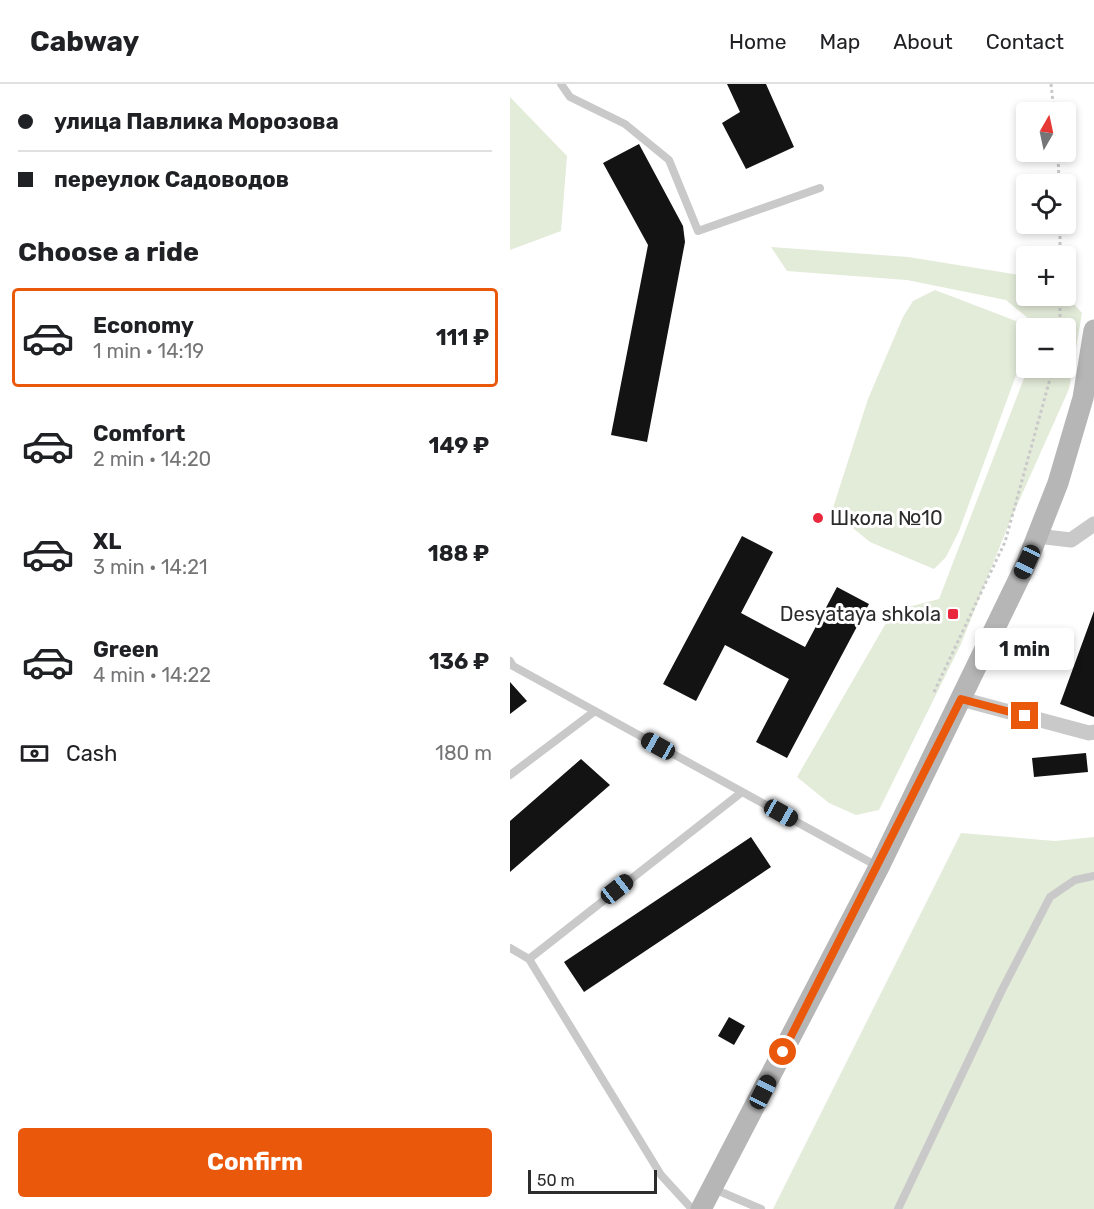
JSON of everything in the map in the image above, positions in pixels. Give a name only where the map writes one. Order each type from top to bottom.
[{"type":"main road","points":[[701,1209],[879,867],[1037,536],[1058,483],[1083,398],[1094,330]]},
{"type":"street","points":[[1037,536],[1071,540],[1094,524]]},
{"type":"street","points":[[961,699],[1089,733],[1094,732]]},
{"type":"lane","points":[[561,84],[570,96],[625,124],[669,160],[698,231],[820,188]]},
{"type":"lane","points":[[510,661],[513,666],[879,867]]},
{"type":"lane","points":[[510,775],[595,711]]},
{"type":"lane","points":[[529,959],[742,792]]},
{"type":"lane","points":[[898,1209],[1002,990],[1050,897],[1075,880],[1094,876]]},
{"type":"lane","points":[[510,948],[529,959],[661,1175],[692,1209]]},
{"type":"lane","points":[[712,1188],[761,1209]]},
{"type":"path","points":[[1051,84],[1053,102]]},
{"type":"path","points":[[934,692],[1005,542],[1050,378]]},
{"type":"green space","points":[[510,97],[567,156],[561,231],[510,250]]},
{"type":"green space","points":[[771,247],[908,257],[1016,274],[1016,306],[1076,306],[1082,313],[1076,348],[1076,318],[1028,318],[1006,300],[907,280],[787,271]]},
{"type":"green space","points":[[935,290],[1016,321],[1016,375],[959,531],[946,557],[934,569],[870,542],[832,511],[868,399],[903,317],[913,301]]},
{"type":"green space","points":[[1024,378],[1071,378],[1069,389],[1010,521],[961,644],[879,810],[856,815],[829,803],[797,777],[893,611],[939,599]]},
{"type":"green space","points":[[961,833],[1055,841],[1094,837],[1094,1209],[773,1209]]},
{"type":"building","points":[[727,84],[766,84],[794,147],[746,169],[722,123],[740,112]]},
{"type":"building","points":[[639,144],[683,226],[685,242],[647,442],[611,435],[648,245],[603,163]]},
{"type":"building","points":[[742,536],[773,552],[741,613],[805,647],[837,587],[869,604],[787,758],[756,742],[789,679],[725,645],[696,701],[663,684]]},
{"type":"building","points":[[1094,611],[1094,717],[1060,704]]},
{"type":"building","points":[[510,682],[527,701],[510,714]]},
{"type":"building","points":[[1086,753],[1088,772],[1034,777],[1032,758]]},
{"type":"building","points":[[581,759],[610,785],[510,872],[510,821]]},
{"type":"building","points":[[751,837],[771,867],[584,992],[564,962]]},
{"type":"building","points":[[729,1017],[745,1026],[734,1045],[718,1036]]},
{"type":"place","name":"Школа №10","points":[[818,518]]},
{"type":"place","name":"Desyataya shkola","points":[[953,614]]},
{"type":"route","points":[[783,1052],[879,867],[961,699],[1025,716]]}]
